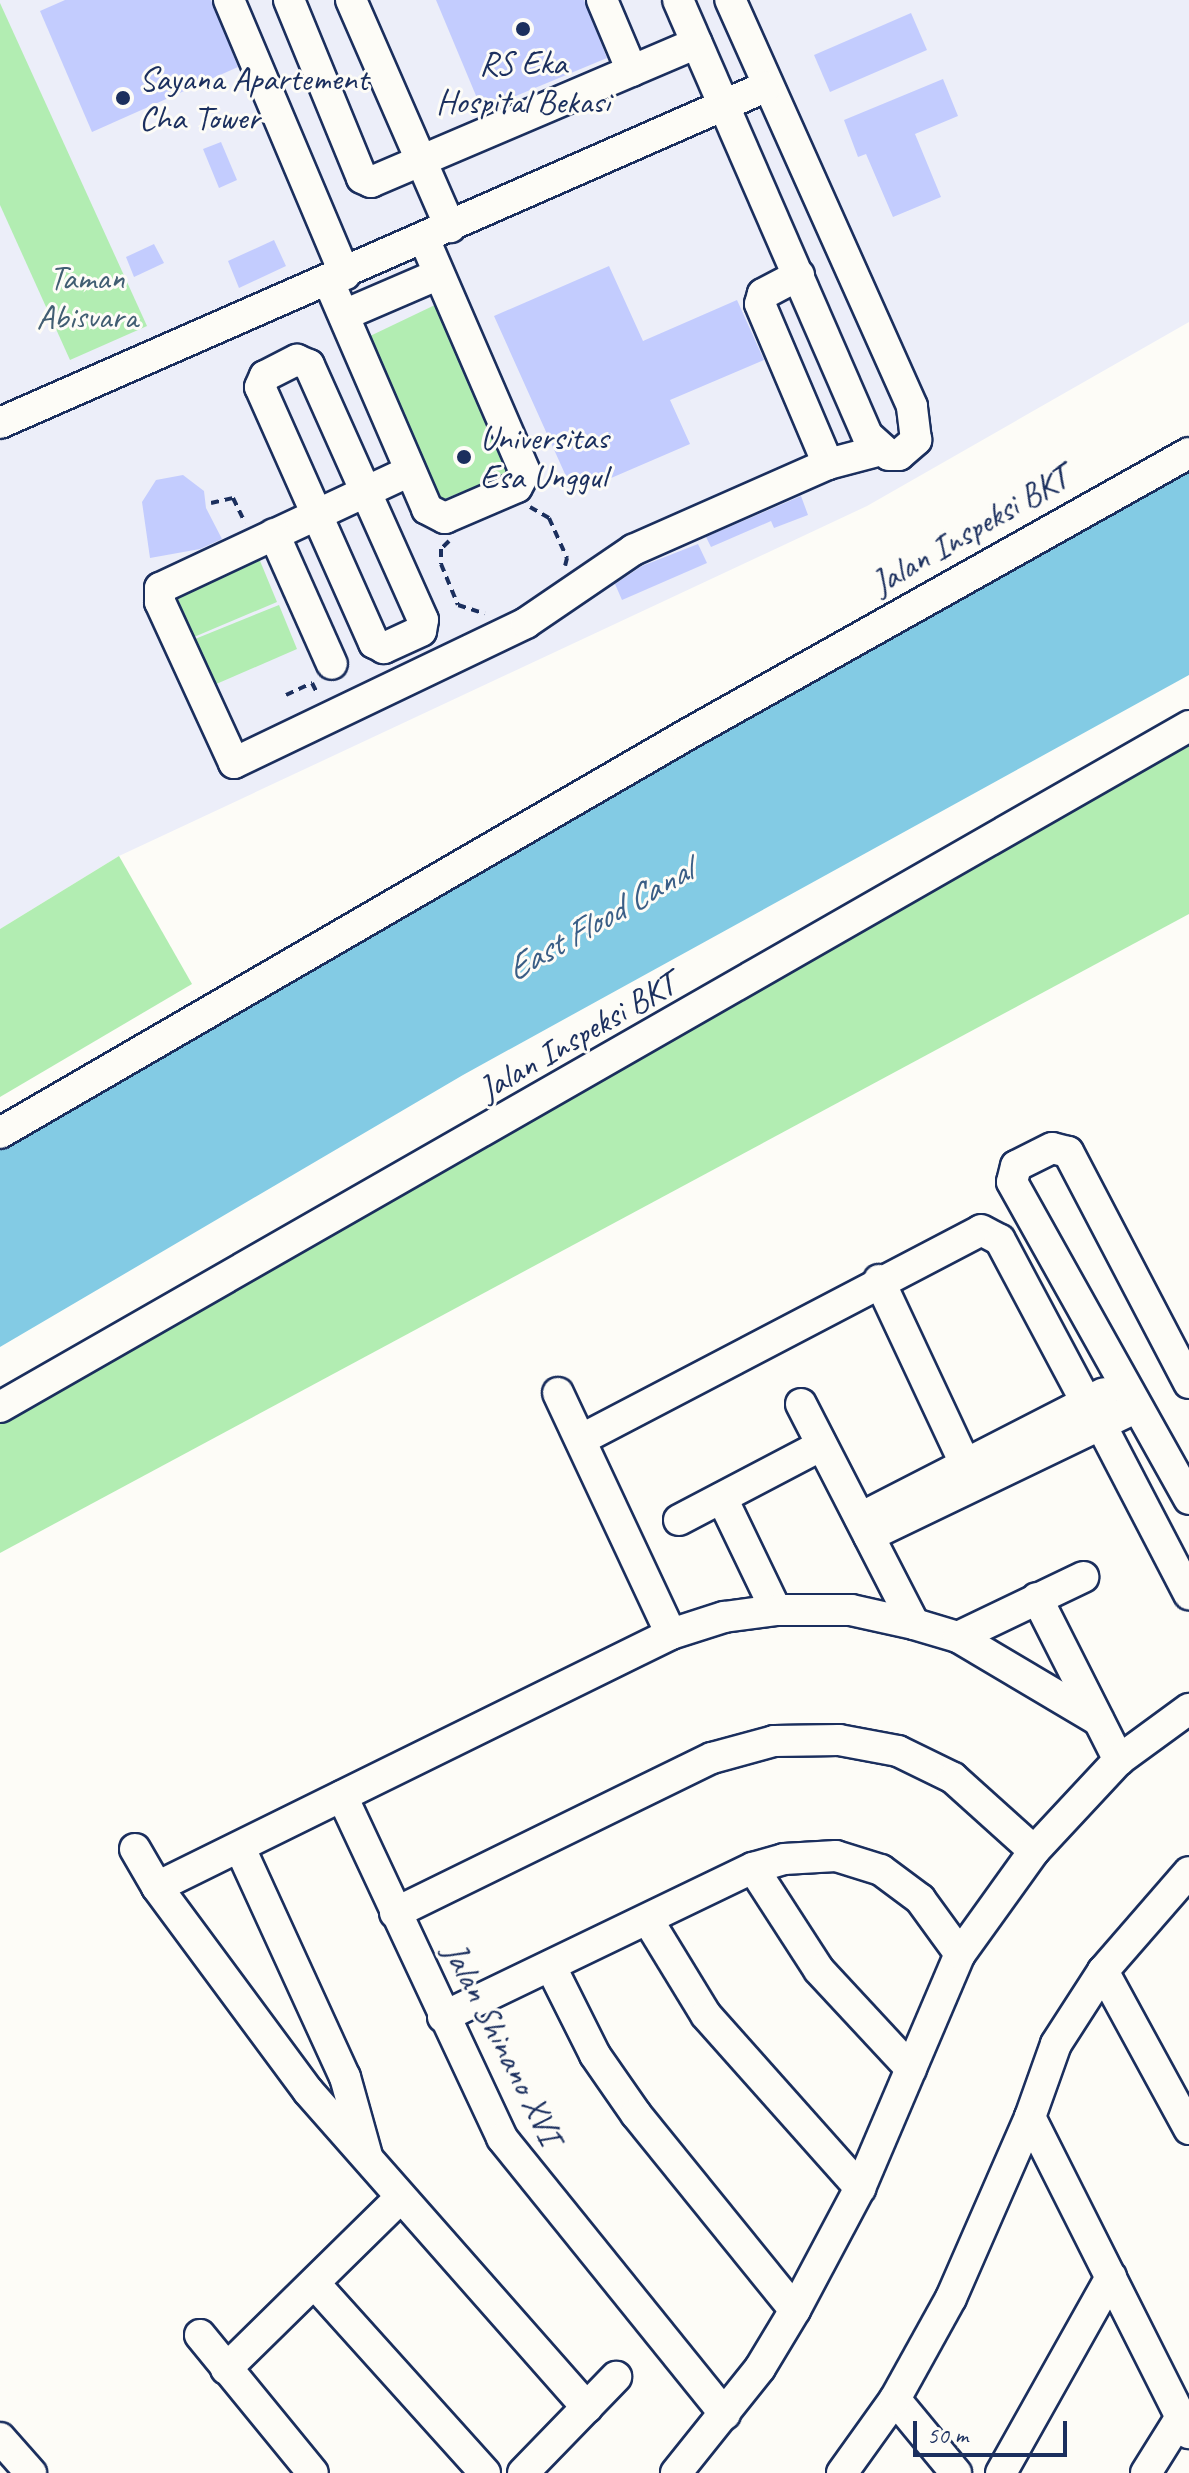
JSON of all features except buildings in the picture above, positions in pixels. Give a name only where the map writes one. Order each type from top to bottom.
[{"type":"street","points":[[229,0],[337,278],[346,322],[427,509],[445,518],[517,487],[525,472],[442,280],[437,233],[421,162],[351,0]]},
{"type":"street","points":[[289,0],[362,178],[377,181],[697,43]]},
{"type":"street","points":[[602,0],[632,71]]},
{"type":"street","points":[[678,0],[868,436],[881,450]]},
{"type":"street","points":[[410,471],[165,583],[157,592],[234,763],[526,623],[633,550],[828,464],[881,450],[899,455],[913,446],[917,434],[912,406],[765,87],[730,0]]},
{"type":"street","points":[[0,423],[337,278],[765,87]]},
{"type":"street","points":[[799,275],[763,294],[760,304],[828,464]]},
{"type":"street","points":[[346,322],[442,280]]},
{"type":"street","points":[[297,360],[309,365],[367,491],[425,626],[384,648],[374,643],[260,387],[265,376],[297,360]]},
{"type":"street","name":"Jalan Inspeksi BKT","points":[[0,1133],[688,734],[1189,453]]},
{"type":"street","points":[[265,538],[332,664]]},
{"type":"street","name":"Jalan Inspeksi BKT","points":[[0,1407],[1189,726]]},
{"type":"street","points":[[1189,1383],[1072,1157],[1063,1148],[1052,1148],[1016,1166],[1011,1178],[1189,1499]]},
{"type":"street","points":[[582,1439],[879,1280],[988,1230],[1000,1240],[1086,1417],[1189,1594]]},
{"type":"street","points":[[879,1280],[965,1464]]},
{"type":"street","points":[[558,1393],[671,1634]]},
{"type":"street","points":[[864,1527],[1130,1395]]},
{"type":"street","points":[[801,1404],[914,1624]]},
{"type":"street","points":[[864,1527],[965,1464],[1086,1417]]},
{"type":"street","points":[[679,1520],[822,1445]]},
{"type":"street","points":[[722,1498],[776,1610]]},
{"type":"street","points":[[958,1637],[1083,1577]]},
{"type":"street","points":[[1037,1598],[1119,1760]]},
{"type":"street","points":[[157,1887],[671,1634],[724,1617],[776,1610],[851,1610],[914,1624],[958,1637],[1098,1720]]},
{"type":"street","points":[[676,2473],[725,2414],[795,2310],[860,2188],[960,1954],[1034,1851],[1119,1760],[1189,1709]]},
{"type":"street","points":[[395,1913],[712,1758],[774,1741],[839,1740],[898,1751],[953,1778],[1034,1851]]},
{"type":"street","name":"Jalan Shinano XVI","points":[[342,1796],[502,2138],[725,2414]]},
{"type":"street","points":[[240,1848],[345,2077],[369,2162]]},
{"type":"street","points":[[135,1849],[157,1887],[308,2091],[399,2199],[587,2407]]},
{"type":"street","points":[[443,2017],[753,1868],[784,1859],[836,1856],[881,1870],[920,1899],[960,1954]]},
{"type":"street","points":[[753,1868],[819,1970],[911,2069]]},
{"type":"street","points":[[842,2473],[895,2399],[951,2298],[1030,2117],[1056,2044],[1103,1971],[1186,1882]]},
{"type":"street","points":[[648,1920],[706,2015],[860,2188]]},
{"type":"street","points":[[551,1967],[595,2055],[636,2114],[795,2310]]},
{"type":"street","points":[[1103,1971],[1189,2129]]},
{"type":"street","points":[[1030,2117],[1185,2425],[1146,2473]]},
{"type":"street","points":[[226,2369],[399,2199]]},
{"type":"street","points":[[1001,2473],[1111,2277]]},
{"type":"street","points":[[315,2284],[485,2473]]},
{"type":"street","points":[[200,2335],[313,2473]]},
{"type":"street","points":[[523,2473],[616,2377]]},
{"type":"street","points":[[895,2399],[956,2473]]},
{"type":"street","points":[[0,2438],[31,2473]]},
{"type":"path","points":[[211,503],[233,498],[265,538]]},
{"type":"path","points":[[516,512],[529,506],[549,518],[567,558],[559,576]]},
{"type":"path","points":[[462,535],[441,549],[441,564],[458,605],[492,615],[491,623]]},
{"type":"path","points":[[286,695],[312,683],[324,709]]},
{"type":"shaded area","points":[[0,0],[1189,0],[1189,322],[867,506],[119,856],[0,929]]},
{"type":"green space","name":"Taman Abisvara","points":[[0,3],[147,326],[70,360],[0,205]]},
{"type":"green space","points":[[437,304],[509,473],[439,501],[368,337]]},
{"type":"green space","points":[[258,556],[277,602],[194,637],[175,592]]},
{"type":"green space","points":[[279,605],[297,649],[214,685],[195,639]]},
{"type":"green space","points":[[1189,726],[1189,914],[0,1553],[0,1407]]},
{"type":"green space","points":[[119,856],[192,984],[0,1097],[0,929]]},
{"type":"water","name":"East Flood Canal","points":[[1189,462],[1189,675],[463,1075],[0,1347],[0,1142]]},
{"type":"place","name":"RS Eka Hospital Bekasi","points":[[523,29]]},
{"type":"place","name":"Sayana Apartement Cha Tower","points":[[123,98]]},
{"type":"place","name":"Universitas Esa Unggul","points":[[464,457]]}]
